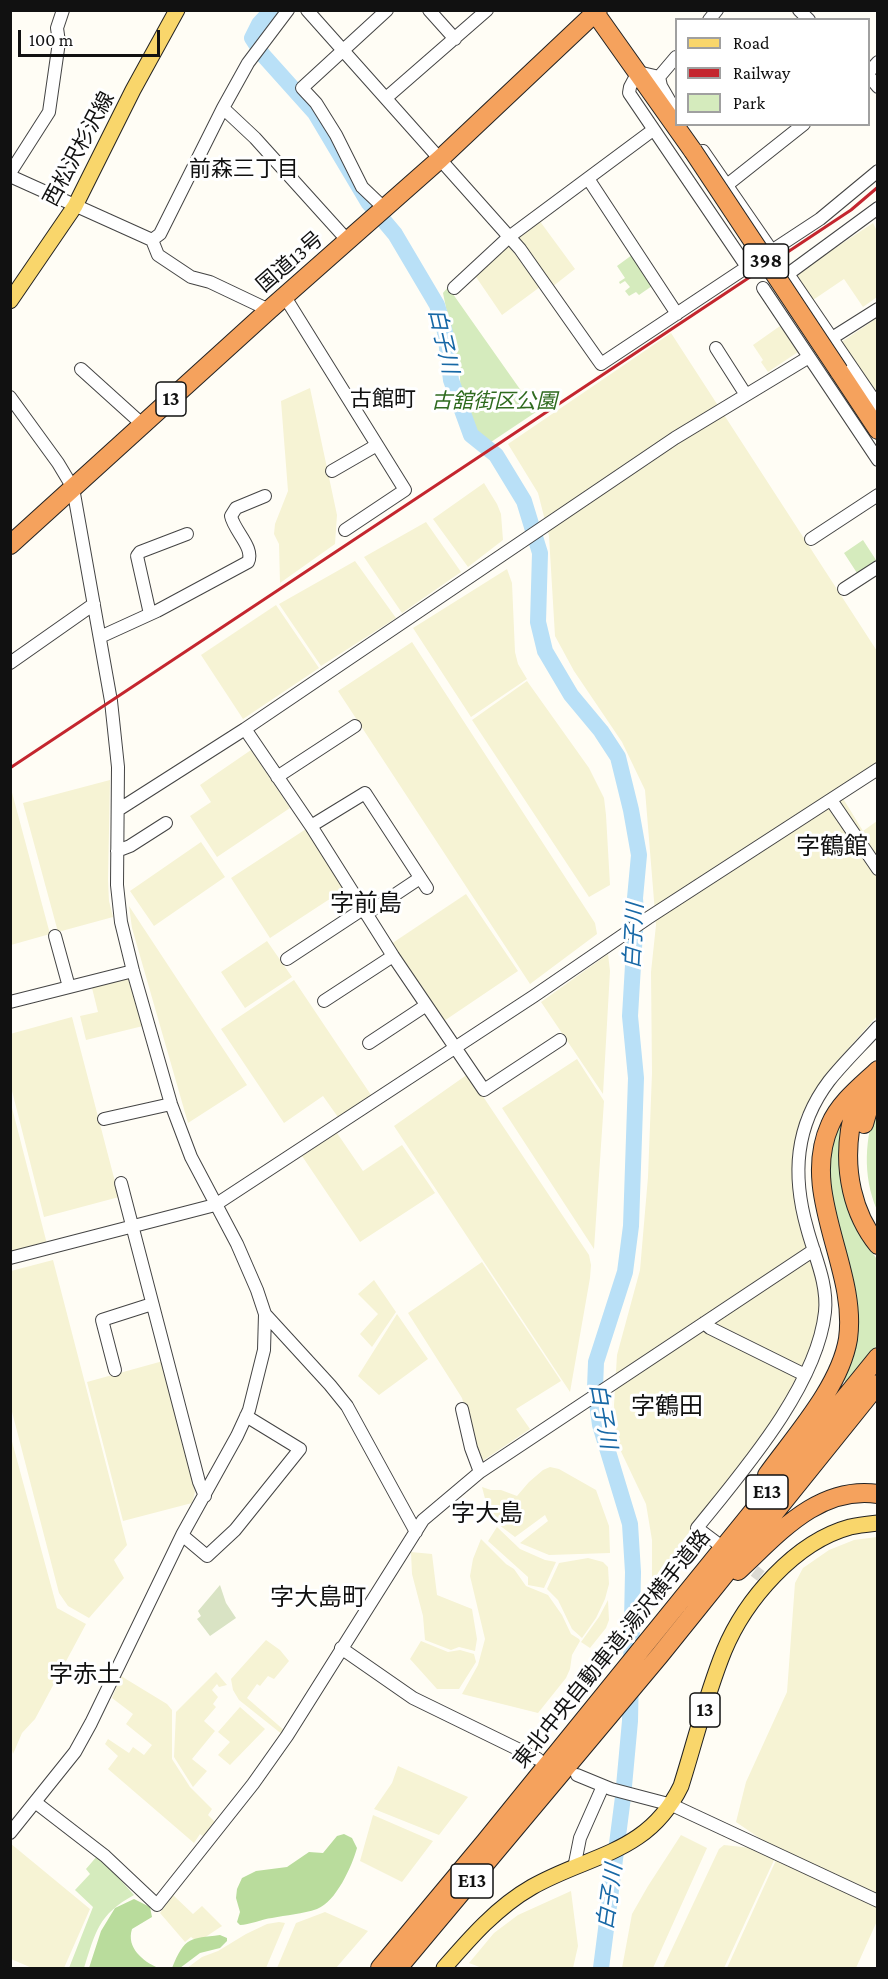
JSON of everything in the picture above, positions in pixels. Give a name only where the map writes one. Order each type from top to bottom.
[{"type":"highway","name":"398","points":[[596,11],[675,125]]},
{"type":"highway","name":"国道13号","points":[[10,545],[440,159],[596,11]]},
{"type":"highway","name":"398","points":[[676,126],[878,430]]},
{"type":"highway","points":[[874,1081],[861,1134],[860,1162],[864,1198],[878,1228]]},
{"type":"highway","points":[[874,1081],[850,1129],[849,1176],[854,1200],[864,1223],[878,1245]]},
{"type":"highway","points":[[672,1609],[829,1389],[842,1362],[848,1339],[850,1313],[844,1275],[825,1211],[821,1172],[824,1142],[830,1124],[841,1107],[874,1081]]},
{"type":"highway","name":"東北中央自動車道;湯沢横手道路","points":[[380,1968],[878,1357]]},
{"type":"highway","name":"東北中央自動車道;湯沢横手道路","points":[[398,1968],[602,1726],[878,1384]]},
{"type":"highway","points":[[693,1614],[788,1524],[812,1508],[829,1499],[850,1493],[878,1494]]},
{"type":"main road","name":"西松沢杉沢線","points":[[10,302],[75,206],[133,90],[177,10]]},
{"type":"main road","name":"13","points":[[444,1968],[484,1923],[531,1887],[637,1839],[662,1817],[672,1805],[681,1786],[724,1650],[765,1578],[828,1536],[851,1527],[878,1523]]},
{"type":"street","points":[[63,10],[57,28],[59,42],[49,112],[10,175],[152,240],[158,255],[191,277],[210,282],[270,310]]},
{"type":"street","points":[[152,240],[160,234],[248,63],[288,10]]},
{"type":"street","points":[[307,10],[509,237],[601,364],[820,219],[878,171]]},
{"type":"street","points":[[384,208],[362,187],[336,135],[316,103],[302,88],[387,10]]},
{"type":"street","points":[[429,10],[454,39]]},
{"type":"street","points":[[386,98],[487,10]]},
{"type":"street","points":[[658,77],[675,58]]},
{"type":"street","points":[[658,77],[638,72],[629,93],[747,267]]},
{"type":"street","points":[[658,77],[675,110]]},
{"type":"street","points":[[223,108],[255,138],[348,241]]},
{"type":"street","points":[[686,126],[772,251]]},
{"type":"street","points":[[727,185],[798,126]]},
{"type":"street","points":[[454,288],[509,237],[589,180],[653,130]]},
{"type":"street","points":[[589,180],[677,314]]},
{"type":"street","points":[[876,212],[788,274],[878,405]]},
{"type":"street","points":[[763,288],[878,460]]},
{"type":"street","points":[[285,297],[405,490],[345,530]]},
{"type":"street","points":[[832,338],[878,309]]},
{"type":"street","points":[[716,348],[746,395]]},
{"type":"street","points":[[118,810],[245,729],[675,438],[809,357]]},
{"type":"street","points":[[81,369],[143,425]]},
{"type":"street","points":[[10,397],[58,463],[73,488],[112,712],[118,767],[117,885],[120,913],[133,971],[171,1104],[191,1156],[241,1253],[265,1314],[264,1350],[246,1416],[237,1436],[182,1535],[75,1752],[10,1833]]},
{"type":"street","points":[[332,471],[377,445]]},
{"type":"street","points":[[810,539],[878,495]]},
{"type":"street","points":[[100,637],[150,614],[248,562],[250,553],[232,523],[231,516],[236,508],[265,496]]},
{"type":"street","points":[[150,614],[137,556],[140,552],[187,534]]},
{"type":"street","points":[[844,589],[878,567]]},
{"type":"street","points":[[10,663],[94,604]]},
{"type":"street","points":[[277,777],[355,726]]},
{"type":"street","points":[[245,729],[311,826],[426,1006],[484,1090],[560,1040]]},
{"type":"street","points":[[10,1258],[215,1205],[456,1048],[648,918],[878,769]]},
{"type":"street","points":[[287,959],[365,912],[423,883],[364,793],[311,826]]},
{"type":"street","points":[[831,800],[878,869]]},
{"type":"street","points":[[117,851],[130,846],[166,823]]},
{"type":"street","points":[[55,936],[69,987]]},
{"type":"street","points":[[324,1001],[393,956]]},
{"type":"street","points":[[10,1002],[133,971]]},
{"type":"street","points":[[369,1043],[426,1006]]},
{"type":"street","points":[[717,1543],[697,1528],[743,1471],[796,1394],[820,1339],[825,1312],[821,1274],[800,1204],[797,1174],[804,1135],[815,1104],[829,1082],[878,1027]]},
{"type":"street","points":[[104,1119],[171,1104]]},
{"type":"street","points":[[121,1183],[199,1482],[205,1496]]},
{"type":"street","points":[[35,1802],[105,1856],[157,1905],[253,1784],[311,1701],[341,1648],[423,1520],[480,1472],[814,1250]]},
{"type":"street","points":[[116,1370],[102,1320],[152,1304]]},
{"type":"street","points":[[265,1314],[330,1385],[346,1406],[416,1532]]},
{"type":"street","points":[[704,1323],[710,1329],[805,1375]]},
{"type":"street","points":[[462,1408],[471,1448],[480,1472]]},
{"type":"street","points":[[182,1535],[207,1556],[235,1530],[300,1449],[246,1416]]},
{"type":"street","points":[[341,1648],[413,1698],[538,1759]]},
{"type":"street","points":[[577,1775],[607,1788],[672,1805],[878,1901]]},
{"type":"street","points":[[573,1868],[580,1838],[607,1788]]},
{"type":"shaded area","points":[[539,220],[575,269],[552,287],[516,236]]},
{"type":"shaded area","points":[[873,223],[877,231],[877,297],[863,307],[844,279],[813,300],[796,274]]},
{"type":"shaded area","points":[[507,244],[540,287],[502,315],[474,274]]},
{"type":"shaded area","points":[[877,318],[877,400],[840,343]]},
{"type":"shaded area","points":[[780,326],[798,352],[768,372],[753,345]]},
{"type":"shaded area","points":[[671,333],[877,651],[877,764],[839,792],[863,831],[877,821],[877,1016],[825,1075],[801,1116],[792,1155],[796,1212],[814,1264],[821,1305],[816,1340],[797,1383],[742,1463],[693,1527],[659,1580],[652,1580],[652,1540],[646,1504],[616,1441],[614,1405],[617,1355],[640,1270],[648,1177],[652,1073],[651,972],[656,925],[645,790],[622,742],[574,671],[555,636],[549,536],[538,493],[508,444]]},
{"type":"shaded area","points":[[310,388],[337,515],[335,544],[280,583],[279,544],[274,534],[275,524],[288,491],[281,401]]},
{"type":"shaded area","points":[[484,483],[501,514],[503,540],[468,567],[433,519]]},
{"type":"shaded area","points":[[426,522],[461,572],[402,613],[364,557]]},
{"type":"shaded area","points":[[355,561],[396,618],[321,666],[279,604]]},
{"type":"shaded area","points":[[507,569],[512,583],[515,652],[518,664],[527,679],[471,717],[413,628]]},
{"type":"shaded area","points":[[276,605],[319,668],[243,719],[201,655]]},
{"type":"shaded area","points":[[412,642],[595,923],[597,934],[530,984],[338,691]]},
{"type":"shaded area","points":[[527,681],[589,768],[604,798],[610,885],[589,897],[472,720]]},
{"type":"shaded area","points":[[251,750],[290,808],[217,857],[190,816],[211,802],[200,785]]},
{"type":"shaded area","points":[[110,780],[108,880],[109,901],[113,917],[58,932],[23,803]]},
{"type":"shaded area","points":[[10,785],[50,934],[11,945],[10,945]]},
{"type":"shaded area","points":[[306,829],[345,889],[270,938],[231,878]]},
{"type":"shaded area","points":[[201,842],[225,877],[154,926],[130,891]]},
{"type":"shaded area","points":[[466,894],[518,971],[444,1021],[391,944]]},
{"type":"shaded area","points":[[129,906],[247,1085],[188,1123],[132,928]]},
{"type":"shaded area","points":[[267,941],[292,977],[245,1008],[221,972]]},
{"type":"shaded area","points":[[608,954],[610,971],[603,1094],[541,1002]]},
{"type":"shaded area","points":[[130,975],[143,1026],[86,1040],[80,1016],[98,1012],[91,984]]},
{"type":"shaded area","points":[[294,980],[373,1098],[340,1120],[323,1096],[284,1123],[221,1029]]},
{"type":"shaded area","points":[[72,1017],[119,1197],[44,1217],[11,1087],[10,1034]]},
{"type":"shaded area","points":[[577,1059],[604,1101],[594,1249],[502,1108]]},
{"type":"shaded area","points":[[468,1074],[589,1255],[590,1278],[570,1392],[394,1126]]},
{"type":"shaded area","points":[[10,1100],[47,1244],[10,1253]]},
{"type":"shaded area","points":[[337,1133],[363,1171],[402,1145],[435,1193],[360,1242],[302,1156]]},
{"type":"shaded area","points":[[53,1260],[127,1545],[114,1560],[124,1578],[89,1618],[68,1606],[59,1593],[11,1408],[11,1271]]},
{"type":"shaded area","points":[[482,1262],[561,1381],[516,1409],[530,1429],[481,1462],[462,1398],[408,1313]]},
{"type":"shaded area","points":[[374,1280],[396,1312],[372,1347],[360,1334],[378,1314],[358,1294]]},
{"type":"shaded area","points":[[397,1314],[428,1359],[379,1395],[358,1376]]},
{"type":"shaded area","points":[[163,1361],[195,1492],[192,1503],[123,1521],[87,1382]]},
{"type":"shaded area","points":[[10,1434],[57,1608],[86,1624],[35,1719],[22,1733],[13,1754],[10,1743]]},
{"type":"shaded area","points":[[550,1467],[559,1469],[596,1490],[609,1526],[610,1553],[549,1555],[520,1543],[548,1521],[545,1515],[515,1537],[490,1518],[482,1487],[501,1490],[517,1496],[529,1482]]},
{"type":"shaded area","points":[[497,1527],[520,1549],[545,1560],[556,1562],[544,1588],[528,1585],[528,1577],[488,1541]]},
{"type":"shaded area","points":[[877,1537],[877,1896],[771,1846],[736,1822],[746,1782],[787,1692],[795,1583],[803,1568],[829,1550],[854,1540]]},
{"type":"shaded area","points":[[481,1539],[514,1569],[526,1586],[548,1595],[562,1615],[571,1634],[580,1641],[572,1655],[566,1678],[538,1713],[462,1694],[478,1665],[485,1639],[470,1576],[473,1559]]},
{"type":"shaded area","points":[[411,1552],[432,1554],[437,1595],[472,1609],[477,1639],[475,1651],[459,1647],[451,1650],[425,1640],[423,1616],[412,1574]]},
{"type":"shaded area","points":[[588,1558],[603,1562],[608,1567],[609,1584],[596,1618],[582,1638],[572,1629],[558,1600],[547,1589],[559,1563]]},
{"type":"shaded area","points":[[608,1600],[609,1620],[606,1628],[590,1648],[581,1642]]},
{"type":"shaded area","points":[[266,1640],[280,1650],[289,1661],[274,1679],[268,1676],[260,1686],[257,1684],[247,1698],[285,1731],[283,1735],[239,1700],[233,1690],[231,1679]]},
{"type":"shaded area","points":[[421,1641],[448,1652],[460,1650],[474,1654],[476,1662],[459,1689],[437,1689],[410,1659]]},
{"type":"shaded area","points":[[216,1672],[227,1685],[219,1687],[217,1684],[212,1690],[218,1697],[213,1704],[216,1707],[204,1721],[215,1731],[192,1759],[207,1771],[193,1787],[174,1757],[176,1712]]},
{"type":"shaded area","points":[[121,1676],[167,1704],[172,1710],[172,1759],[190,1787],[212,1809],[208,1815],[216,1823],[204,1837],[200,1834],[194,1843],[108,1769],[118,1756],[105,1744],[108,1739],[129,1753],[133,1747],[144,1755],[152,1745],[126,1724],[133,1714],[112,1698]]},
{"type":"shaded area","points":[[240,1707],[265,1729],[230,1765],[218,1755],[230,1742],[218,1732]]},
{"type":"shaded area","points":[[398,1766],[468,1797],[439,1835],[374,1809],[392,1783]]},
{"type":"shaded area","points":[[373,1815],[433,1841],[402,1882],[360,1861]]},
{"type":"shaded area","points":[[681,1835],[707,1848],[653,1968],[622,1968],[632,1914]]},
{"type":"shaded area","points":[[10,1843],[90,1909],[64,1968],[32,1968],[11,1959]]},
{"type":"shaded area","points":[[724,1845],[752,1848],[775,1858],[724,1968],[663,1968],[719,1849]]},
{"type":"shaded area","points":[[777,1858],[877,1904],[877,1921],[856,1968],[727,1968]]},
{"type":"shaded area","points":[[571,1891],[578,1946],[573,1968],[482,1968],[469,1963],[494,1933],[518,1915]]},
{"type":"shaded area","points":[[173,1895],[193,1914],[202,1906],[222,1926],[198,1942],[191,1937],[185,1942],[160,1913]]},
{"type":"shaded area","points":[[325,1912],[368,1931],[336,1968],[277,1968],[296,1923]]},
{"type":"shaded area","points":[[285,1923],[266,1968],[187,1968],[202,1957],[218,1951],[246,1934],[267,1924]]},
{"type":"green space","points":[[632,255],[652,286],[639,295],[636,292],[629,296],[625,291],[630,287],[625,281],[620,284],[619,282],[625,278],[617,266]]},
{"type":"green space","name":"古舘街区公園","points":[[448,287],[536,412],[488,444],[476,429],[464,405],[443,293]]},
{"type":"green space","points":[[863,540],[876,560],[857,573],[844,553]]},
{"type":"green space","points":[[877,1103],[877,1210],[869,1183],[867,1156],[870,1130]]},
{"type":"green space","points":[[842,1112],[858,1231],[878,1261],[877,1345],[847,1383],[841,1379],[854,1350],[858,1305],[853,1276],[832,1205],[827,1166],[830,1145]]},
{"type":"green space","points":[[220,1585],[226,1603],[236,1618],[210,1636],[197,1619],[201,1616],[198,1611]]},
{"type":"green space","points":[[344,1834],[352,1838],[357,1848],[342,1883],[324,1905],[306,1912],[247,1924],[240,1925],[237,1922],[240,1912],[236,1898],[237,1889],[242,1878],[256,1871],[287,1867],[309,1852],[323,1853],[337,1836]]},
{"type":"green space","points":[[98,1855],[134,1895],[122,1902],[100,1925],[84,1968],[69,1968],[93,1907],[75,1890],[90,1874],[86,1869]]},
{"type":"green space","points":[[134,1899],[150,1907],[152,1917],[132,1929],[131,1942],[142,1958],[158,1968],[89,1968],[101,1931],[115,1908]]},
{"type":"green space","points":[[220,1935],[227,1938],[220,1948],[200,1953],[180,1968],[172,1968],[181,1950],[190,1941]]},
{"type":"waterway","name":"白子川","points":[[272,10],[259,24],[252,38],[263,55],[315,113],[368,202],[395,234],[437,305],[445,332],[451,380],[471,435],[496,455],[524,501],[540,553],[538,622],[545,651],[571,695],[601,731],[618,757],[639,855],[630,1016],[636,1078],[631,1226],[625,1272],[596,1362],[595,1388],[600,1425],[630,1524],[633,1572],[630,1721],[623,1797],[601,1968]]},
{"type":"tunnel","points":[[740,1560],[761,1576]]},
{"type":"railway","points":[[10,768],[851,210],[878,187]]},
{"type":"district","name":"前森三丁目","points":[[244,169]]},
{"type":"district","name":"古館町","points":[[383,399]]},
{"type":"district","name":"字鶴館","points":[[832,847]]},
{"type":"district","name":"字前島","points":[[366,904]]},
{"type":"district","name":"字鶴田","points":[[667,1407]]},
{"type":"district","name":"字大島","points":[[487,1514]]},
{"type":"district","name":"字大島町","points":[[318,1598]]},
{"type":"district","name":"字赤土","points":[[85,1675]]}]
